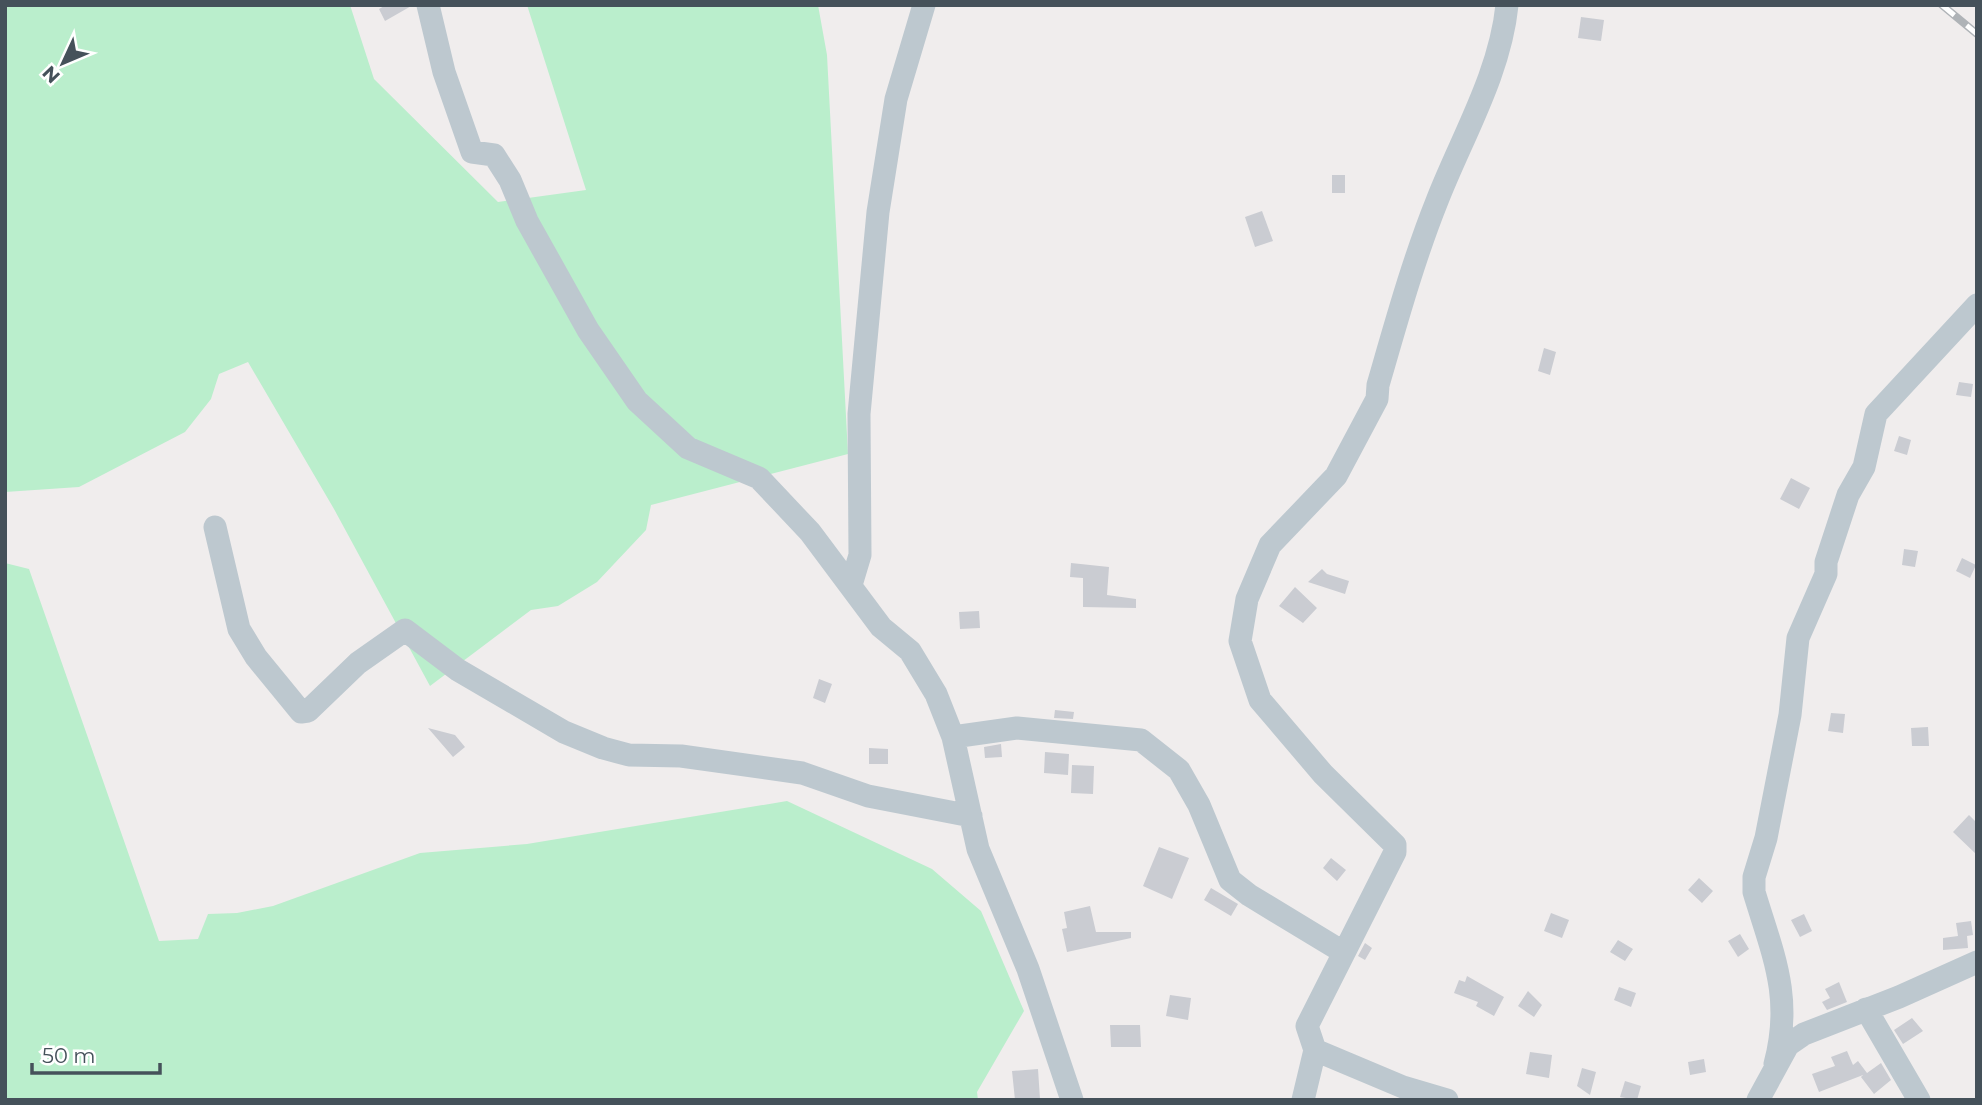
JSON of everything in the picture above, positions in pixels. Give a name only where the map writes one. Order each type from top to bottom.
[{"type":"street","points":[[428,5],[444,72],[472,152],[494,155],[510,180],[527,222],[551,266],[609,364],[637,401],[688,447],[759,478],[810,532],[881,627],[910,650],[936,694],[953,737],[978,849],[1028,969],[1072,1100]]},
{"type":"street","points":[[851,585],[860,555],[859,414],[878,212],[896,99],[923,5]]},
{"type":"street","points":[[1303,1100],[1315,1050],[1307,1026],[1395,852],[1395,845],[1323,774],[1260,700],[1240,641],[1247,599],[1270,545],[1336,476],[1377,399],[1378,385],[1408,281],[1428,224],[1503,42],[1507,5]]},
{"type":"street","points":[[1775,1064],[1783,1034],[1781,981],[1754,892],[1754,877],[1766,838],[1790,715],[1798,638],[1826,574],[1826,562],[1848,495],[1864,467],[1876,414],[1977,305]]},
{"type":"street","points":[[215,527],[239,629],[256,657],[301,712],[307,711],[358,663],[405,630],[458,670],[564,732],[603,748],[629,755],[681,756],[802,773],[868,796],[971,816]]},
{"type":"street","points":[[953,737],[1017,728],[1141,740],[1179,770],[1199,805],[1230,880],[1249,895],[1343,952]]},
{"type":"street","points":[[1758,1100],[1775,1064],[1788,1045],[1804,1034],[1977,962]]},
{"type":"street","points":[[1866,1009],[1919,1100]]},
{"type":"street","points":[[1315,1050],[1403,1087],[1447,1100]]},
{"type":"green space","points":[[5,5],[350,5],[374,79],[498,202],[586,190],[527,5],[818,5],[827,55],[848,454],[651,505],[646,530],[597,582],[558,606],[531,610],[430,686],[334,509],[248,362],[219,374],[211,399],[185,432],[79,487],[5,492]]},
{"type":"green space","points":[[5,563],[29,569],[159,941],[198,939],[208,914],[237,913],[273,906],[420,853],[527,844],[787,801],[932,869],[981,911],[1024,1011],[977,1092],[978,1100],[5,1100]]},
{"type":"building","points":[[386,5],[413,5],[385,21],[379,9]]},
{"type":"building","points":[[1581,17],[1604,20],[1601,41],[1578,38]]},
{"type":"building","points":[[1332,175],[1345,175],[1345,193],[1332,193]]},
{"type":"building","points":[[1262,211],[1273,241],[1255,247],[1245,217]]},
{"type":"building","points":[[1544,348],[1556,352],[1550,375],[1538,371]]},
{"type":"building","points":[[1959,382],[1973,384],[1971,397],[1956,395]]},
{"type":"building","points":[[1899,436],[1911,440],[1907,455],[1894,451]]},
{"type":"building","points":[[1791,478],[1810,488],[1799,509],[1780,499]]},
{"type":"building","points":[[1904,549],[1918,551],[1915,567],[1902,565]]},
{"type":"building","points":[[1962,558],[1976,565],[1970,578],[1956,571]]},
{"type":"building","points":[[1071,563],[1109,567],[1107,595],[1136,599],[1136,608],[1083,607],[1083,578],[1070,577]]},
{"type":"building","points":[[1322,569],[1327,574],[1349,581],[1345,594],[1308,582]]},
{"type":"building","points":[[1295,587],[1317,608],[1303,623],[1279,606]]},
{"type":"building","points":[[979,611],[980,628],[960,629],[959,612]]},
{"type":"building","points":[[819,679],[832,684],[825,703],[813,698]]},
{"type":"building","points":[[1055,710],[1074,712],[1073,719],[1054,718]]},
{"type":"building","points":[[1831,713],[1845,714],[1843,733],[1828,731]]},
{"type":"building","points":[[1928,727],[1929,746],[1912,746],[1911,728]]},
{"type":"building","points":[[428,728],[455,735],[465,747],[453,757]]},
{"type":"building","points":[[1001,744],[1002,757],[985,758],[984,747]]},
{"type":"building","points":[[869,748],[888,749],[888,764],[869,764]]},
{"type":"building","points":[[1045,752],[1069,754],[1068,775],[1044,773]]},
{"type":"building","points":[[1072,765],[1094,766],[1093,794],[1071,793]]},
{"type":"building","points":[[1969,815],[1977,823],[1977,855],[1953,832]]},
{"type":"building","points":[[1159,847],[1189,858],[1172,899],[1143,886]]},
{"type":"building","points":[[1331,858],[1346,870],[1337,881],[1323,868]]},
{"type":"building","points":[[1699,878],[1713,891],[1702,903],[1688,890]]},
{"type":"building","points":[[1211,888],[1238,904],[1231,916],[1204,900]]},
{"type":"building","points":[[1090,906],[1096,932],[1131,932],[1131,938],[1067,952],[1062,929],[1067,928],[1064,912]]},
{"type":"building","points":[[1551,913],[1569,920],[1562,938],[1544,931]]},
{"type":"building","points":[[1804,914],[1812,931],[1800,937],[1791,920]]},
{"type":"building","points":[[1971,921],[1973,935],[1967,936],[1968,948],[1943,950],[1943,938],[1958,936],[1956,923]]},
{"type":"building","points":[[1740,934],[1749,949],[1738,957],[1728,941]]},
{"type":"building","points":[[1618,940],[1633,949],[1625,961],[1610,952]]},
{"type":"building","points":[[1365,943],[1372,948],[1365,960],[1358,956]]},
{"type":"building","points":[[1467,976],[1504,997],[1494,1016],[1476,1006],[1478,1002],[1454,993],[1459,980],[1465,982]]},
{"type":"building","points":[[1839,982],[1847,1002],[1827,1010],[1822,1002],[1830,998],[1825,989]]},
{"type":"building","points":[[1619,987],[1636,993],[1631,1007],[1614,1000]]},
{"type":"building","points":[[1528,991],[1542,1005],[1534,1017],[1518,1006]]},
{"type":"building","points":[[1170,995],[1191,998],[1188,1020],[1166,1016]]},
{"type":"building","points":[[1912,1018],[1923,1031],[1903,1044],[1894,1030]]},
{"type":"building","points":[[1110,1025],[1140,1025],[1141,1047],[1111,1047]]},
{"type":"building","points":[[1847,1051],[1853,1065],[1858,1061],[1867,1073],[1881,1063],[1891,1080],[1874,1094],[1861,1077],[1863,1075],[1819,1092],[1812,1074],[1835,1066],[1831,1057]]},
{"type":"building","points":[[1530,1052],[1552,1055],[1549,1078],[1526,1074]]},
{"type":"building","points":[[1704,1059],[1706,1072],[1690,1075],[1688,1062]]},
{"type":"building","points":[[1582,1068],[1596,1072],[1590,1095],[1577,1086]]},
{"type":"building","points":[[1038,1069],[1040,1099],[1015,1100],[1012,1071]]},
{"type":"building","points":[[1625,1081],[1641,1086],[1637,1100],[1620,1097]]},
{"type":"railway","points":[[1942,5],[1977,34]]}]
